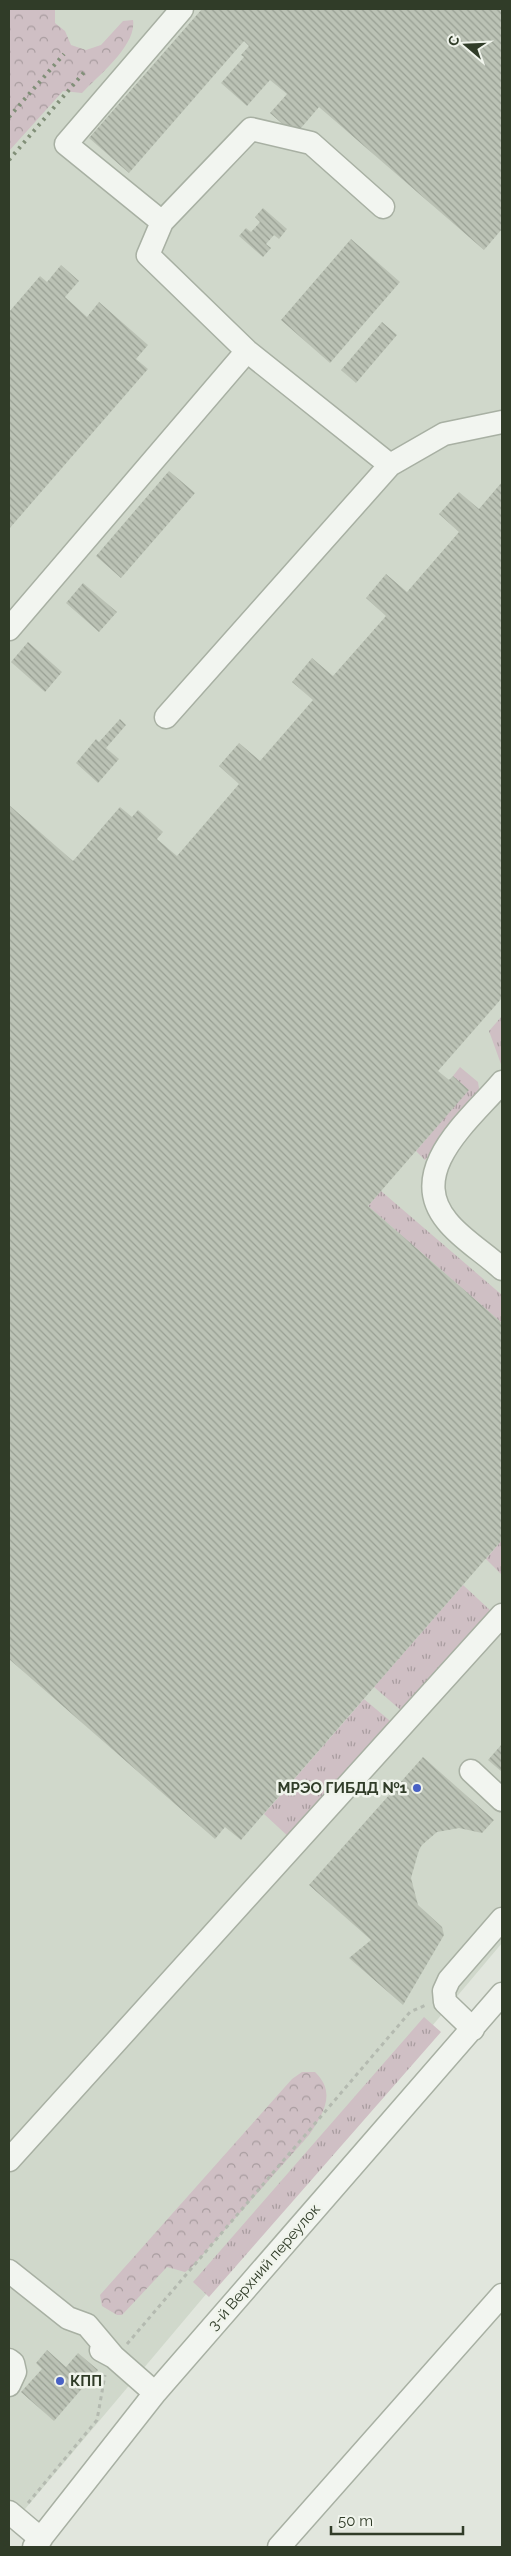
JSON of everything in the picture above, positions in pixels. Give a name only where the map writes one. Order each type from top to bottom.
[{"type":"street","points":[[162,222],[66,144],[182,9]]},
{"type":"street","points":[[383,206],[312,143],[250,129],[162,222],[148,255],[248,351],[390,465]]},
{"type":"street","points":[[9,629],[248,351]]},
{"type":"street","points":[[166,717],[390,465],[444,434],[502,422]]},
{"type":"street","points":[[502,1082],[445,1148],[435,1166],[432,1186],[437,1205],[447,1221],[502,1269]]},
{"type":"street","points":[[9,2160],[502,1615]]},
{"type":"street","points":[[471,1771],[502,1800]]},
{"type":"street","points":[[473,2028],[451,2009],[445,2002],[444,1997],[449,1980],[502,1919]]},
{"type":"street","name":"3-й Верхний переулок","points":[[38,2543],[155,2393],[502,1994]]},
{"type":"street","points":[[10,2274],[68,2318],[82,2338],[114,2357],[155,2393]]},
{"type":"street","points":[[279,2547],[500,2303]]},
{"type":"street","points":[[9,2360],[15,2372],[9,2385]]},
{"type":"street","points":[[12,2515],[38,2543]]},
{"type":"path","points":[[12,2515],[97,2420],[102,2381],[114,2357],[410,2012],[444,1997]]},
{"type":"shaded area","points":[[9,9],[502,9],[502,1943],[9,2528]]},
{"type":"green space","points":[[9,9],[55,9],[55,23],[65,31],[71,45],[86,50],[101,45],[123,21],[133,20],[133,30],[123,49],[107,69],[82,93],[63,91],[9,151]]},
{"type":"green space","points":[[502,1016],[502,1067],[489,1031]]},
{"type":"green space","points":[[460,1067],[478,1082],[480,1095],[425,1160],[416,1151],[468,1090],[453,1076]]},
{"type":"green space","points":[[381,1191],[502,1295],[502,1323],[368,1206]]},
{"type":"green space","points":[[502,1540],[502,1575],[486,1559]]},
{"type":"green space","points":[[463,1585],[492,1612],[403,1712],[374,1687]]},
{"type":"green space","points":[[364,1699],[395,1725],[291,1839],[264,1814]]},
{"type":"green space","points":[[424,2017],[441,2032],[209,2297],[193,2282]]},
{"type":"green space","points":[[302,2072],[315,2072],[322,2080],[326,2096],[326,2104],[323,2111],[309,2135],[191,2268],[185,2272],[167,2267],[122,2315],[117,2315],[102,2306],[100,2295],[292,2079]]},
{"type":"building","points":[[202,9],[502,9],[502,229],[484,250],[319,107],[295,135],[270,113],[287,94],[270,80],[247,106],[221,83],[244,57],[241,55],[249,46],[244,41],[129,173],[89,138]]},
{"type":"building","points":[[263,208],[287,229],[279,239],[274,235],[266,244],[271,248],[263,257],[239,236],[246,228],[251,232],[260,222],[255,217]]},
{"type":"building","points":[[351,239],[400,282],[330,363],[281,320]]},
{"type":"building","points":[[61,265],[79,281],[65,297],[87,317],[99,302],[148,345],[136,359],[148,369],[9,529],[9,312],[40,276],[47,282]]},
{"type":"building","points":[[382,322],[397,335],[356,383],[341,370]]},
{"type":"building","points":[[169,471],[195,493],[121,578],[96,556]]},
{"type":"building","points":[[502,482],[502,998],[438,1071],[449,1080],[453,1076],[469,1090],[368,1206],[502,1323],[502,1540],[241,1840],[225,1827],[215,1839],[9,1659],[9,983],[11,981],[9,980],[9,805],[73,861],[120,807],[132,817],[138,810],[163,832],[157,839],[177,856],[239,784],[219,766],[239,743],[260,761],[313,700],[292,682],[312,658],[333,676],[386,616],[366,598],[386,574],[407,592],[459,532],[439,514],[459,492],[479,509]]},
{"type":"building","points":[[83,583],[117,612],[99,632],[66,603]]},
{"type":"building","points":[[28,642],[62,672],[45,692],[11,662]]},
{"type":"building","points":[[120,719],[126,725],[106,748],[119,759],[98,783],[76,763],[96,739],[99,742]]},
{"type":"building","points":[[502,1744],[502,1772],[488,1760]]},
{"type":"building","points":[[423,1757],[494,1820],[482,1833],[459,1828],[437,1832],[419,1850],[411,1878],[418,1905],[442,1927],[444,1935],[403,2005],[349,1958],[371,1940],[309,1885]]},
{"type":"building","name":"КПП","points":[[47,2350],[66,2367],[78,2353],[98,2370],[54,2421],[21,2392],[42,2369],[36,2363]]},
{"type":"railway","points":[[9,117],[64,54]]},
{"type":"railway","points":[[9,160],[86,70]]},
{"type":"place","name":"МРЭО ГИБДД №1","points":[[417,1788]]},
{"type":"place","name":"КПП","points":[[60,2381]]}]
